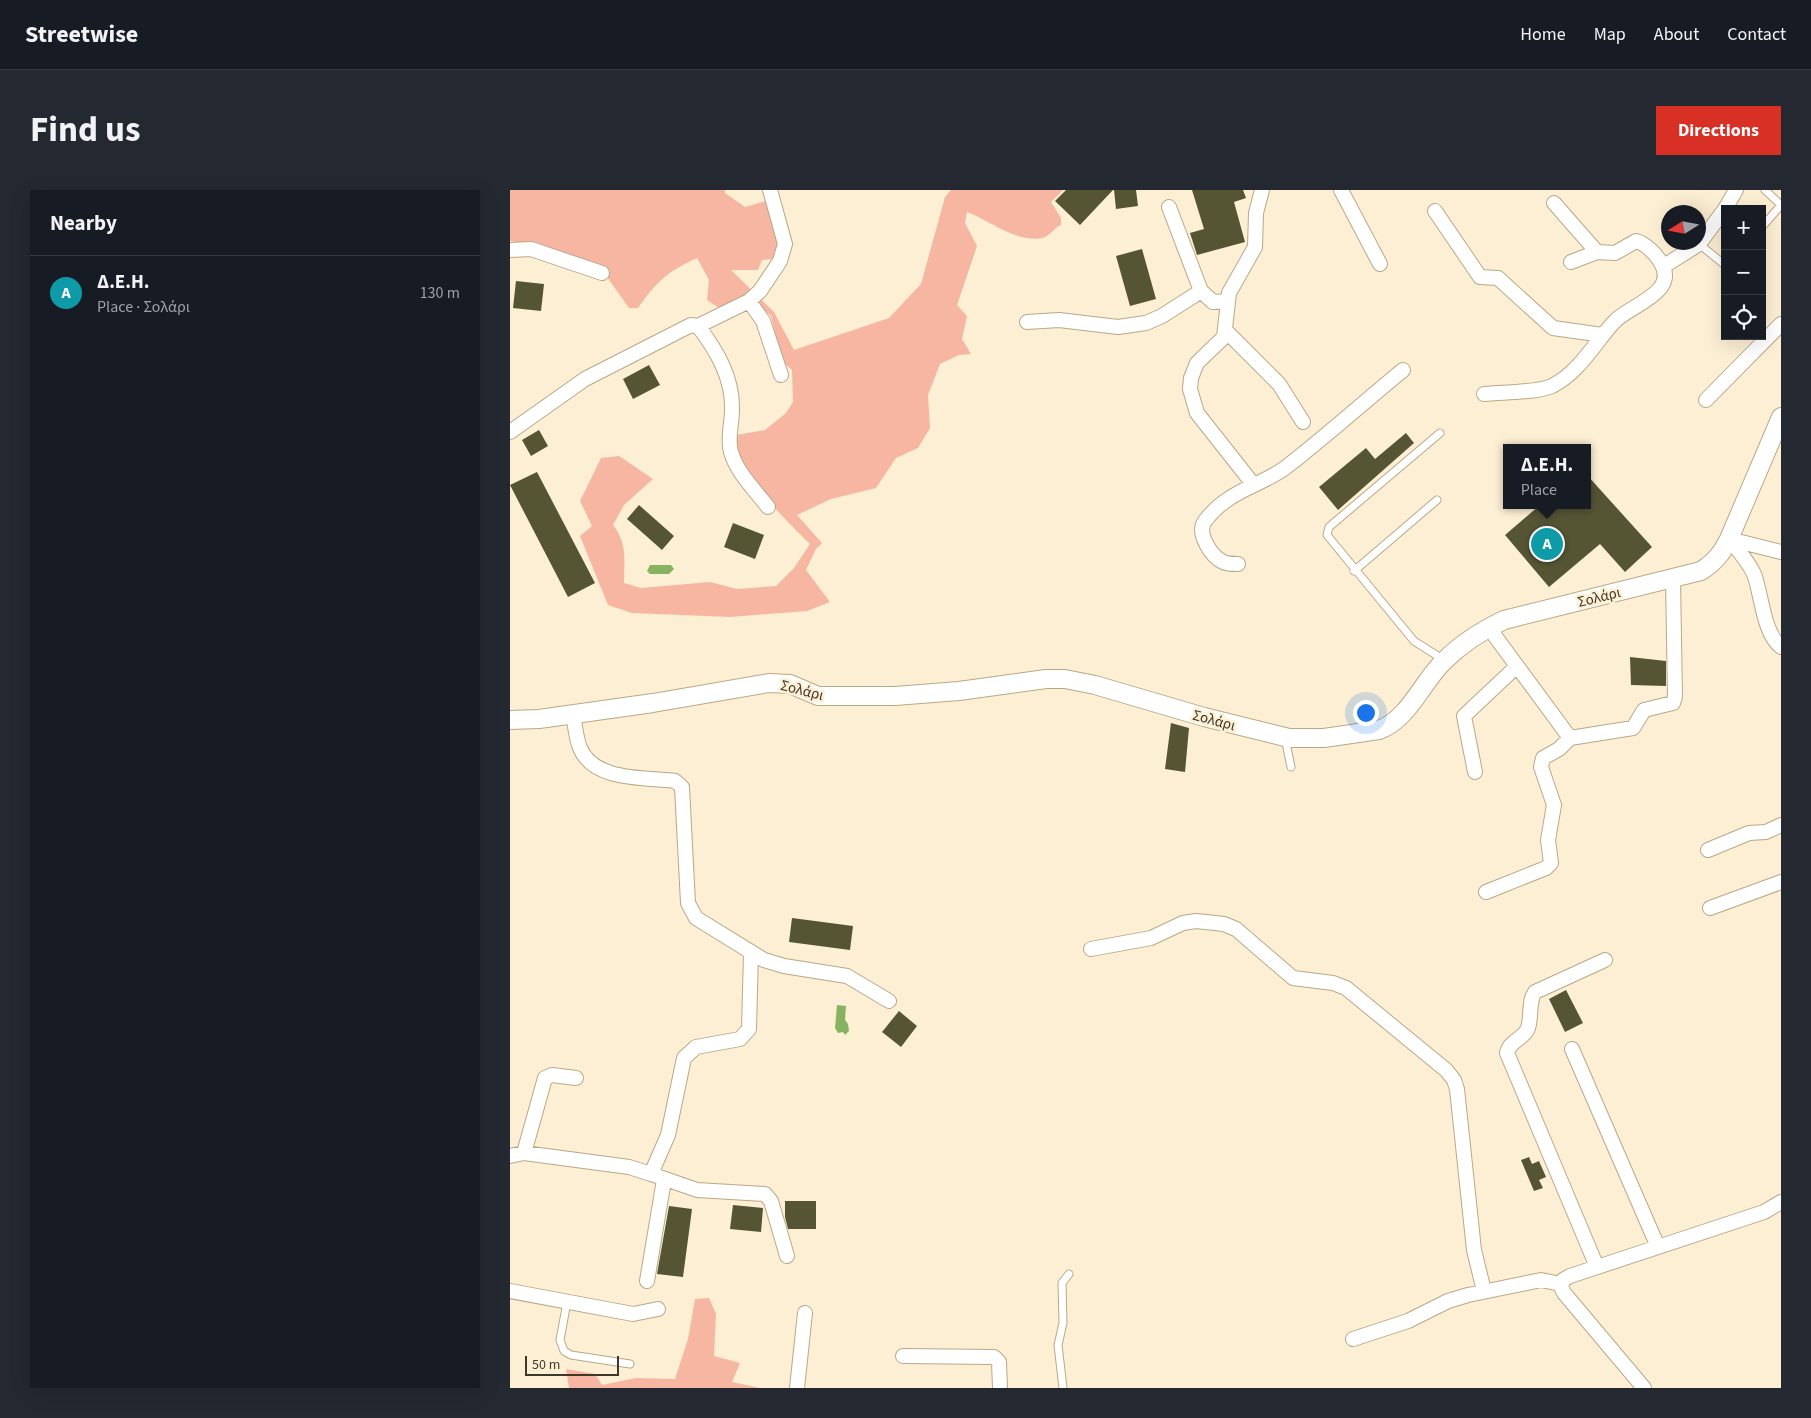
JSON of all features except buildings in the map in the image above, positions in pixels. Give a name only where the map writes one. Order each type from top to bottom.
[{"type":"street","points":[[510,432],[577,384],[606,367],[683,328],[691,325],[698,326],[749,301],[768,281],[784,253],[784,239],[770,190]]},
{"type":"street","points":[[1253,484],[1212,434],[1198,413],[1191,397],[1190,378],[1203,356],[1220,343],[1226,331],[1227,301],[1234,283],[1254,252],[1257,237],[1256,213],[1262,190]]},
{"type":"street","points":[[1341,190],[1380,264]]},
{"type":"street","points":[[1727,205],[1736,190]]},
{"type":"street","points":[[1554,203],[1597,252]]},
{"type":"street","points":[[1169,207],[1201,291],[1212,302],[1227,301]]},
{"type":"street","points":[[1435,211],[1480,277],[1498,278],[1553,328],[1603,335]]},
{"type":"street","points":[[1706,234],[1721,214]]},
{"type":"street","points":[[1484,394],[1552,386],[1589,355],[1617,319],[1653,295],[1661,287],[1666,277],[1664,266],[1659,259],[1638,241],[1633,241],[1615,253],[1597,252],[1571,262]]},
{"type":"street","points":[[510,250],[531,249],[602,273]]},
{"type":"street","points":[[1664,266],[1689,250]]},
{"type":"street","points":[[1027,322],[1059,320],[1118,327],[1146,323],[1162,316],[1201,291]]},
{"type":"street","points":[[749,301],[763,321],[781,375]]},
{"type":"street","points":[[1706,400],[1781,324]]},
{"type":"street","points":[[698,326],[722,361],[726,373],[732,402],[729,440],[734,460],[768,507]]},
{"type":"street","points":[[1226,331],[1279,384],[1303,422]]},
{"type":"street","points":[[1238,564],[1219,560],[1203,538],[1202,530],[1207,518],[1222,504],[1253,484],[1285,468],[1403,370]]},
{"type":"street","name":"Σολάρι","points":[[510,720],[653,704],[769,683],[790,684],[818,696],[894,696],[959,691],[1046,679],[1065,679],[1285,738],[1324,738],[1368,732],[1387,727],[1406,709],[1427,680],[1445,660],[1489,628],[1504,620],[1701,571],[1711,564],[1722,553],[1729,539],[1781,417]]},
{"type":"street","points":[[1729,539],[1781,552]]},
{"type":"street","points":[[1729,539],[1748,562],[1754,575],[1770,633],[1781,647]]},
{"type":"street","points":[[1486,892],[1546,868],[1551,863],[1548,840],[1554,805],[1540,764],[1543,758],[1559,750],[1570,738],[1633,728],[1644,710],[1673,703],[1675,697],[1673,578]]},
{"type":"street","points":[[1489,628],[1570,738]]},
{"type":"street","points":[[1475,772],[1464,716],[1516,667]]},
{"type":"street","points":[[573,714],[581,750],[595,766],[620,775],[675,781],[682,787],[688,903],[691,911],[702,923],[773,964],[847,976],[889,1001]]},
{"type":"street","points":[[1708,850],[1749,833],[1766,832],[1781,826]]},
{"type":"street","points":[[1710,908],[1781,882]]},
{"type":"street","points":[[1091,949],[1151,938],[1183,923],[1196,921],[1230,926],[1293,978],[1333,983],[1346,988],[1446,1070],[1454,1080],[1457,1089],[1474,1250],[1484,1291]]},
{"type":"street","points":[[651,1174],[668,1134],[684,1058],[690,1051],[704,1045],[740,1040],[749,1029],[751,953]]},
{"type":"street","points":[[1597,1267],[1508,1060],[1507,1053],[1509,1047],[1528,1029],[1532,998],[1535,992],[1605,960]]},
{"type":"street","points":[[1572,1049],[1658,1247]]},
{"type":"street","points":[[524,1152],[545,1078],[552,1075],[576,1078]]},
{"type":"street","points":[[510,1156],[524,1152],[629,1167],[697,1190],[765,1194],[771,1201],[787,1256]]},
{"type":"street","points":[[647,1281],[664,1180]]},
{"type":"street","points":[[1560,1284],[1566,1277],[1764,1212],[1781,1202]]},
{"type":"street","points":[[1354,1339],[1408,1321],[1448,1301],[1484,1291],[1546,1280],[1560,1284]]},
{"type":"street","points":[[1560,1284],[1564,1293],[1644,1388]]},
{"type":"street","points":[[510,1291],[633,1314],[658,1309]]},
{"type":"street","points":[[797,1388],[805,1313]]},
{"type":"street","points":[[903,1356],[994,1357],[999,1362],[1000,1388]]},
{"type":"lane","points":[[1765,190],[1781,205],[1766,222]]},
{"type":"lane","points":[[1706,250],[1721,262]]},
{"type":"lane","points":[[1440,433],[1329,527],[1326,535],[1414,641],[1445,660]]},
{"type":"lane","points":[[1354,571],[1437,500]]},
{"type":"lane","points":[[1285,738],[1291,767]]},
{"type":"lane","points":[[1063,1388],[1058,1345],[1063,1323],[1062,1283],[1069,1274]]},
{"type":"lane","points":[[567,1302],[560,1340],[564,1351],[571,1355],[630,1364]]},
{"type":"shaded area","points":[[510,190],[725,190],[725,193],[745,207],[766,201],[779,247],[774,259],[762,260],[758,270],[731,270],[774,312],[794,350],[889,318],[921,284],[945,197],[951,190],[1063,190],[1051,202],[1061,218],[1061,225],[1048,236],[1042,238],[1032,239],[1013,234],[967,212],[965,223],[977,246],[957,305],[967,316],[962,339],[971,354],[959,355],[940,364],[928,395],[930,428],[918,448],[896,458],[876,488],[831,499],[797,515],[822,543],[816,549],[806,570],[830,602],[807,611],[730,617],[632,613],[608,605],[580,536],[592,526],[580,501],[601,458],[619,456],[653,479],[624,505],[613,525],[618,532],[623,546],[624,583],[641,588],[710,582],[737,589],[776,586],[794,568],[810,544],[780,513],[752,479],[744,467],[736,445],[736,435],[765,430],[786,413],[793,402],[792,370],[782,361],[771,316],[747,294],[719,308],[707,300],[709,280],[697,258],[663,278],[638,308],[629,308],[602,270],[563,252],[510,241]]},
{"type":"shaded area","points":[[650,565],[671,565],[674,569],[669,574],[650,574],[647,571]]},
{"type":"shaded area","points":[[837,1005],[846,1006],[845,1020],[849,1031],[845,1035],[843,1032],[838,1033],[835,1028]]},
{"type":"shaded area","points":[[709,1298],[716,1314],[714,1356],[740,1363],[732,1382],[760,1388],[569,1388],[566,1369],[595,1374],[602,1385],[636,1378],[675,1379],[688,1339],[695,1299]]},
{"type":"place","name":"Δ.Ε.Η.","points":[[1547,544]]}]
